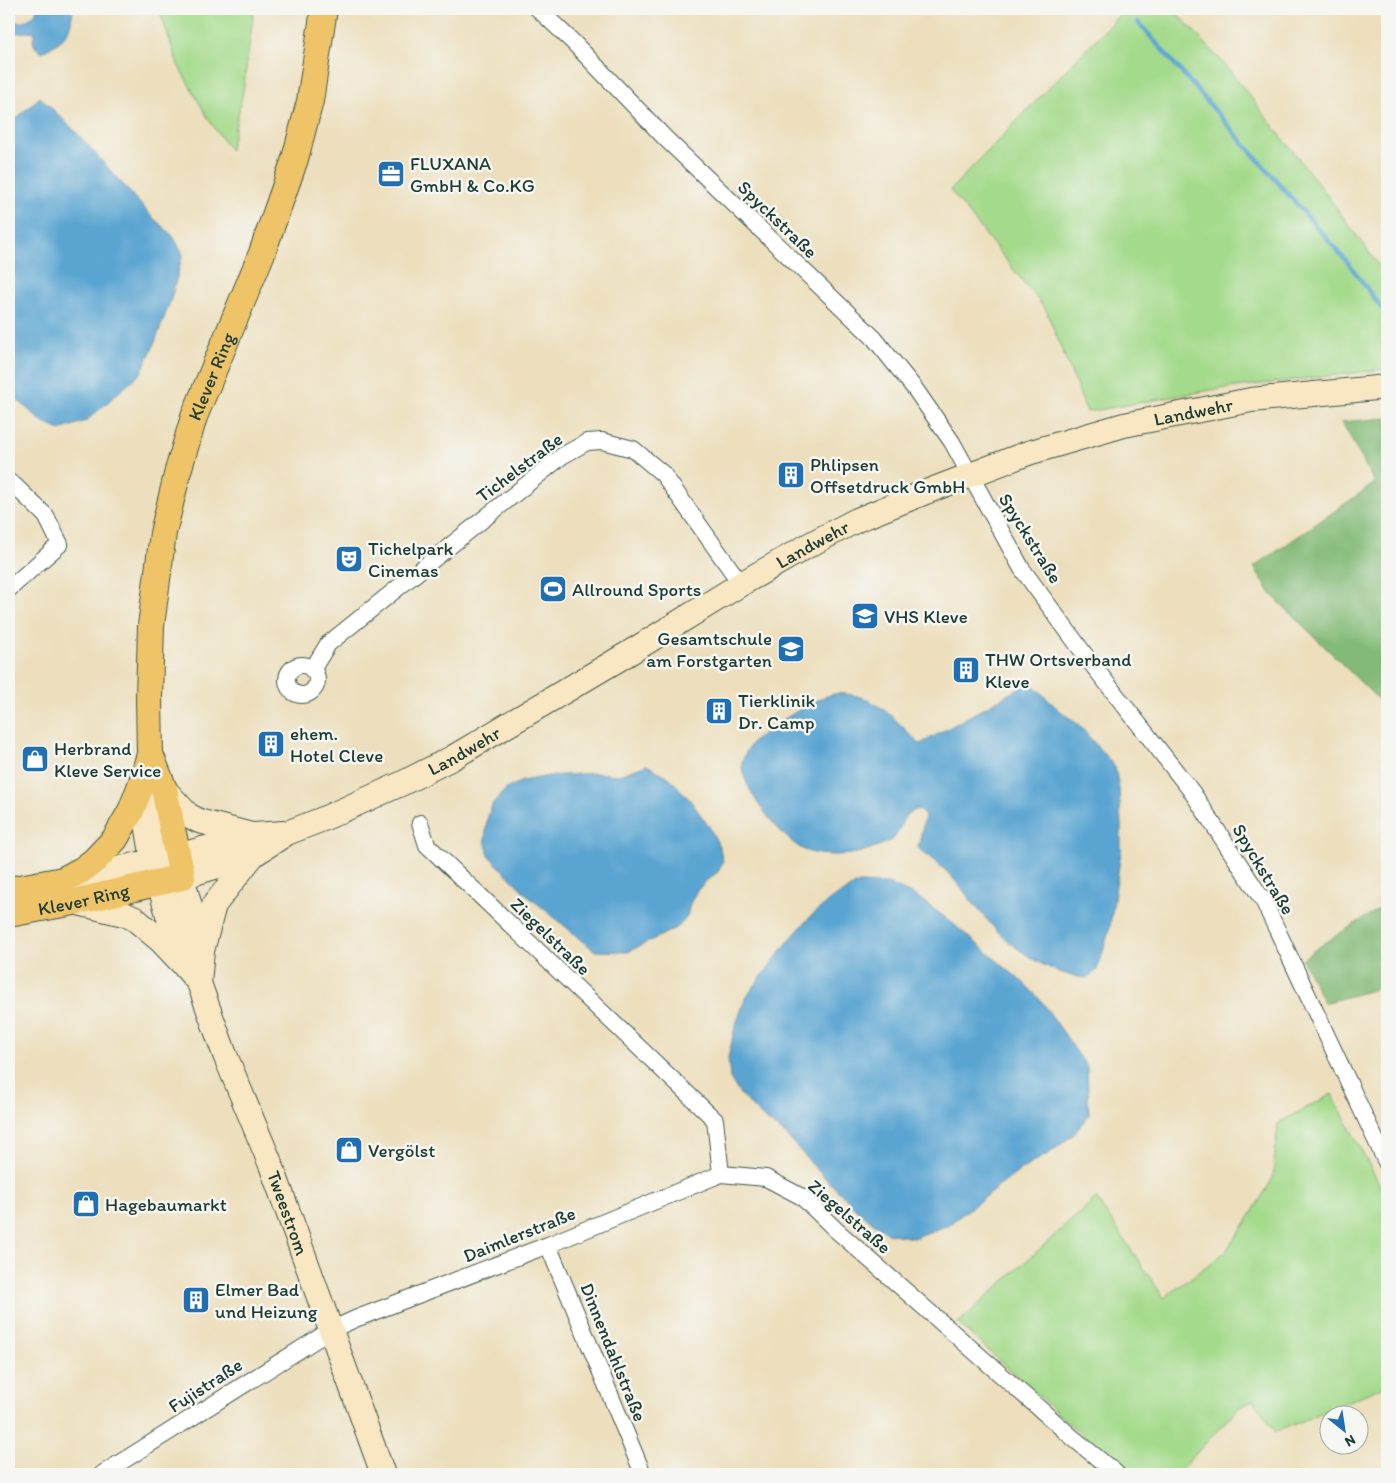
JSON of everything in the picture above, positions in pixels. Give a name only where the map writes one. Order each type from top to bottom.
[{"type":"main road","name":"Klever Ring","points":[[9,914],[69,891],[168,869],[153,787],[148,698],[151,626],[163,533],[178,471],[194,417],[262,253],[295,159],[310,101],[324,9]]},
{"type":"main road","name":"Landwehr","points":[[168,869],[253,845],[287,833],[364,801],[452,758],[810,544],[857,520],[926,492],[1028,453],[1124,424],[1251,400],[1387,387]]},
{"type":"main road","name":"Klever Ring","points":[[69,891],[89,865],[115,839],[131,811],[153,787]]},
{"type":"main road","points":[[153,787],[188,815],[253,845],[214,905],[202,951]]},
{"type":"main road","name":"Tweestrom","points":[[168,869],[202,951],[199,983]]},
{"type":"main road","name":"Tweestrom","points":[[168,869],[181,962],[199,983],[225,1055],[270,1165],[383,1474]]},
{"type":"main road","name":"Klever Ring","points":[[9,890],[69,891]]},
{"type":"main road","points":[[69,891],[136,919],[181,962]]},
{"type":"street","name":"Spyckstraße","points":[[538,9],[573,42],[666,139],[874,338],[915,389],[952,442],[1022,569],[1192,792],[1264,902],[1387,1164]]},
{"type":"street","name":"Tichelstraße","points":[[312,670],[328,644],[562,456],[587,442],[602,441],[632,449],[663,474],[741,584]]},
{"type":"street","points":[[9,482],[46,516],[60,544],[9,589]]},
{"type":"street","name":"Ziegelstraße","points":[[420,823],[427,846],[715,1120],[721,1174],[766,1178],[802,1198],[969,1347],[1116,1474]]},
{"type":"street","name":"Daimlerstraße","points":[[331,1330],[548,1245],[721,1174]]},
{"type":"street","name":"Dinnendahlstraße","points":[[548,1245],[643,1474]]},
{"type":"street","name":"Fujistraße","points":[[102,1474],[331,1330]]},
{"type":"green space","points":[[159,9],[254,9],[243,92],[230,150],[209,120],[178,65]]},
{"type":"green space","points":[[1125,9],[1173,9],[1227,67],[1324,191],[1387,277],[1387,369],[1211,390],[1087,412],[1046,310],[950,190]]},
{"type":"green space","points":[[1387,418],[1387,708],[1271,594],[1254,567],[1375,483],[1342,422]]},
{"type":"green space","points":[[1387,904],[1387,986],[1324,1003],[1302,959]]},
{"type":"green space","points":[[1332,1094],[1387,1199],[1387,1385],[1337,1406],[1318,1406],[1318,1414],[1276,1432],[1253,1400],[1238,1408],[1177,1474],[1125,1474],[958,1323],[1096,1198],[1164,1298],[1225,1252],[1247,1221],[1273,1178],[1278,1123]]},
{"type":"water","points":[[37,9],[73,9],[68,31],[62,40],[43,52],[35,47],[33,41],[35,31],[9,34],[9,22],[23,22],[34,16]]},
{"type":"water","points":[[40,97],[76,132],[151,216],[173,236],[183,254],[171,299],[154,345],[141,373],[86,421],[60,430],[42,422],[9,392],[9,125]]},
{"type":"water","points":[[1030,682],[1059,710],[1079,725],[1115,767],[1119,788],[1121,852],[1110,927],[1097,970],[1087,978],[1060,972],[1046,966],[1020,951],[998,932],[950,875],[918,848],[925,816],[918,809],[907,815],[895,837],[883,844],[851,854],[830,855],[809,852],[795,844],[774,824],[755,798],[743,773],[742,762],[753,742],[792,714],[826,696],[849,694],[873,703],[882,708],[920,744]]},
{"type":"water","points":[[647,765],[670,778],[690,800],[710,828],[720,848],[723,862],[718,872],[696,892],[690,904],[687,917],[678,927],[628,952],[595,951],[527,895],[489,856],[485,840],[487,819],[493,803],[506,789],[522,781],[549,776],[595,773],[619,775]]},
{"type":"water","points":[[859,883],[889,884],[916,896],[950,921],[1026,985],[1043,1003],[1087,1067],[1089,1115],[1073,1135],[1051,1152],[1022,1169],[948,1225],[913,1238],[887,1233],[858,1211],[786,1135],[761,1116],[739,1093],[730,1078],[728,1058],[735,1027],[746,997],[791,938],[809,918],[831,899]]},
{"type":"waterway","points":[[1138,22],[1349,264],[1387,316]]},
{"type":"place","name":"FLUXANA GmbH & Co.KG","points":[[391,174]]},
{"type":"place","name":"Phlipsen Offsetdruck GmbH","points":[[791,475]]},
{"type":"place","name":"Tichelpark Cinemas","points":[[349,559]]},
{"type":"place","name":"Allround Sports","points":[[553,589]]},
{"type":"place","name":"VHS Kleve","points":[[865,616]]},
{"type":"place","name":"Gesamtschule am Forstgarten","points":[[791,649]]},
{"type":"place","name":"THW Ortsverband Kleve","points":[[966,670]]},
{"type":"place","name":"Tierklinik Dr. Camp","points":[[719,711]]},
{"type":"place","name":"ehem. Hotel Cleve","points":[[271,744]]},
{"type":"place","name":"Herbrand Kleve Service","points":[[35,759]]},
{"type":"place","name":"Vergölst","points":[[349,1150]]},
{"type":"place","name":"Hagebaumarkt","points":[[86,1204]]},
{"type":"place","name":"Elmer Bad und Heizung","points":[[196,1300]]}]
